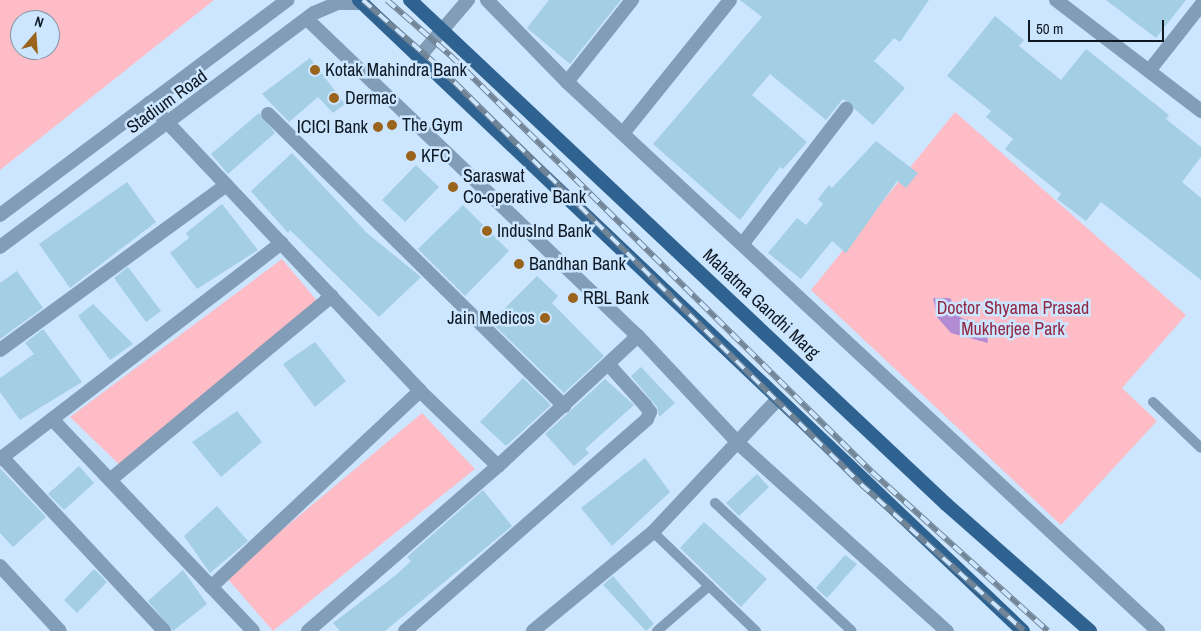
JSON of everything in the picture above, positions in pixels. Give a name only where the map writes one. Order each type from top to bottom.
[{"type":"main road","name":"Mahatma Gandhi Marg","points":[[410,0],[946,504],[1090,631]]},
{"type":"main road","points":[[360,2],[420,56],[778,399],[1024,631]]},
{"type":"street","name":"Stadium Road","points":[[0,215],[287,0]]},
{"type":"street","points":[[487,0],[567,82],[744,242],[1158,631]]},
{"type":"street","points":[[567,82],[632,0]]},
{"type":"street","points":[[624,132],[730,0]]},
{"type":"street","points":[[1056,0],[1201,110]]},
{"type":"street","name":"Stadium Road","points":[[0,247],[308,20],[336,4],[360,2]]},
{"type":"street","points":[[420,56],[468,3]]},
{"type":"street","points":[[1148,71],[1201,5]]},
{"type":"street","points":[[308,20],[638,336],[739,444],[947,631]]},
{"type":"street","points":[[149,103],[420,391],[498,466]]},
{"type":"street","points":[[744,242],[846,109]]},
{"type":"street","points":[[268,114],[564,406]]},
{"type":"street","points":[[0,350],[226,184]]},
{"type":"street","points":[[164,631],[1,458],[282,243]]},
{"type":"street","points":[[110,480],[332,296]]},
{"type":"street","points":[[308,631],[498,466],[609,365],[638,336]]},
{"type":"street","points":[[405,631],[647,419],[650,412],[645,404],[609,365]]},
{"type":"street","points":[[211,587],[420,391]]},
{"type":"street","points":[[533,631],[653,532],[739,444],[778,399]]},
{"type":"street","points":[[52,418],[253,631]]},
{"type":"street","points":[[0,566],[60,631]]},
{"type":"lane","points":[[1153,402],[1201,448]]},
{"type":"lane","points":[[715,503],[852,631]]},
{"type":"lane","points":[[653,532],[756,631]]},
{"type":"lane","points":[[657,631],[709,586]]},
{"type":"green space","points":[[0,0],[214,0],[0,170]]},
{"type":"green space","name":"Doctor Shyama Prasad Mukherjee Park","points":[[955,112],[1186,315],[1122,388],[1157,421],[1061,525],[811,290]]},
{"type":"green space","points":[[282,259],[323,308],[128,473],[70,417]]},
{"type":"green space","points":[[422,413],[475,469],[273,631],[226,577]]},
{"type":"shaded area","points":[[933,298],[950,298],[961,318],[986,325],[988,343],[951,333],[937,317]]},
{"type":"building","points":[[549,0],[621,0],[570,64],[527,28]]},
{"type":"building","points":[[740,0],[929,0],[900,42],[894,38],[874,61],[905,88],[873,125],[843,99],[826,120],[770,74],[752,95],[807,142],[783,169],[780,167],[740,220],[653,144],[762,17]]},
{"type":"building","points":[[1106,0],[1186,0],[1156,38]]},
{"type":"building","points":[[995,16],[1024,40],[1019,46],[1061,80],[1086,49],[1169,115],[1166,119],[1201,147],[1201,157],[1182,182],[1201,198],[1201,280],[1101,202],[1086,221],[1057,199],[1061,194],[1005,149],[1013,139],[986,117],[991,111],[947,76]]},
{"type":"building","points":[[310,58],[345,104],[333,113],[318,97],[289,122],[262,94]]},
{"type":"building","points":[[259,113],[275,133],[228,174],[211,154]]},
{"type":"building","points":[[876,141],[918,173],[906,188],[897,181],[846,253],[832,241],[801,279],[768,253],[797,218],[806,225],[823,204],[818,199],[829,185],[832,188]]},
{"type":"building","points":[[292,153],[367,233],[421,277],[379,317],[290,230],[288,233],[251,191]]},
{"type":"building","points":[[416,165],[439,187],[405,222],[382,200]]},
{"type":"building","points":[[127,182],[156,222],[70,288],[39,244]]},
{"type":"building","points":[[222,204],[258,250],[197,289],[170,253],[189,238],[186,233]]},
{"type":"building","points":[[463,205],[509,251],[465,296],[418,249]]},
{"type":"building","points":[[128,267],[161,311],[146,322],[114,278]]},
{"type":"building","points":[[17,271],[43,308],[0,339],[0,283]]},
{"type":"building","points":[[537,276],[558,296],[552,303],[604,356],[564,393],[491,322]]},
{"type":"building","points":[[93,304],[133,344],[110,360],[78,316]]},
{"type":"building","points":[[43,329],[82,382],[20,420],[0,392],[0,378],[34,354],[25,343]]},
{"type":"building","points":[[315,342],[346,381],[315,407],[283,364]]},
{"type":"building","points":[[641,367],[675,403],[659,417],[657,407],[631,376]]},
{"type":"building","points":[[523,378],[551,405],[506,446],[480,422]]},
{"type":"building","points":[[605,379],[634,405],[585,449],[589,453],[574,466],[545,434]]},
{"type":"building","points":[[237,411],[262,442],[221,477],[192,442]]},
{"type":"building","points":[[645,458],[670,492],[612,546],[581,508]]},
{"type":"building","points":[[79,466],[94,483],[64,510],[48,494]]},
{"type":"building","points":[[0,468],[46,517],[13,547],[0,533]]},
{"type":"building","points":[[757,474],[769,487],[739,516],[726,503]]},
{"type":"building","points":[[483,490],[512,526],[385,631],[340,631],[333,623],[396,575],[411,561],[407,557]]},
{"type":"building","points":[[217,506],[248,541],[210,573],[184,536]]},
{"type":"building","points":[[704,522],[767,579],[741,607],[680,548]]},
{"type":"building","points":[[845,555],[857,564],[827,598],[816,588]]},
{"type":"building","points":[[94,569],[107,582],[77,613],[64,600]]},
{"type":"building","points":[[183,570],[207,604],[173,631],[148,601]]},
{"type":"building","points":[[613,576],[654,624],[646,631],[603,585]]},
{"type":"railway","points":[[363,0],[439,67],[861,484],[1024,631]]},
{"type":"railway","points":[[387,0],[450,55],[872,472],[1048,631]]},
{"type":"place","name":"Kotak Mahindra Bank","points":[[315,70]]},
{"type":"place","name":"Dermac","points":[[334,98]]},
{"type":"place","name":"The Gym","points":[[392,125]]},
{"type":"place","name":"ICICI Bank","points":[[378,127]]},
{"type":"place","name":"KFC","points":[[411,156]]},
{"type":"place","name":"Saraswat Co-operative Bank","points":[[453,187]]},
{"type":"place","name":"IndusInd Bank","points":[[487,231]]},
{"type":"place","name":"Bandhan Bank","points":[[519,264]]},
{"type":"place","name":"RBL Bank","points":[[573,298]]},
{"type":"place","name":"Jain Medicos","points":[[545,318]]}]
